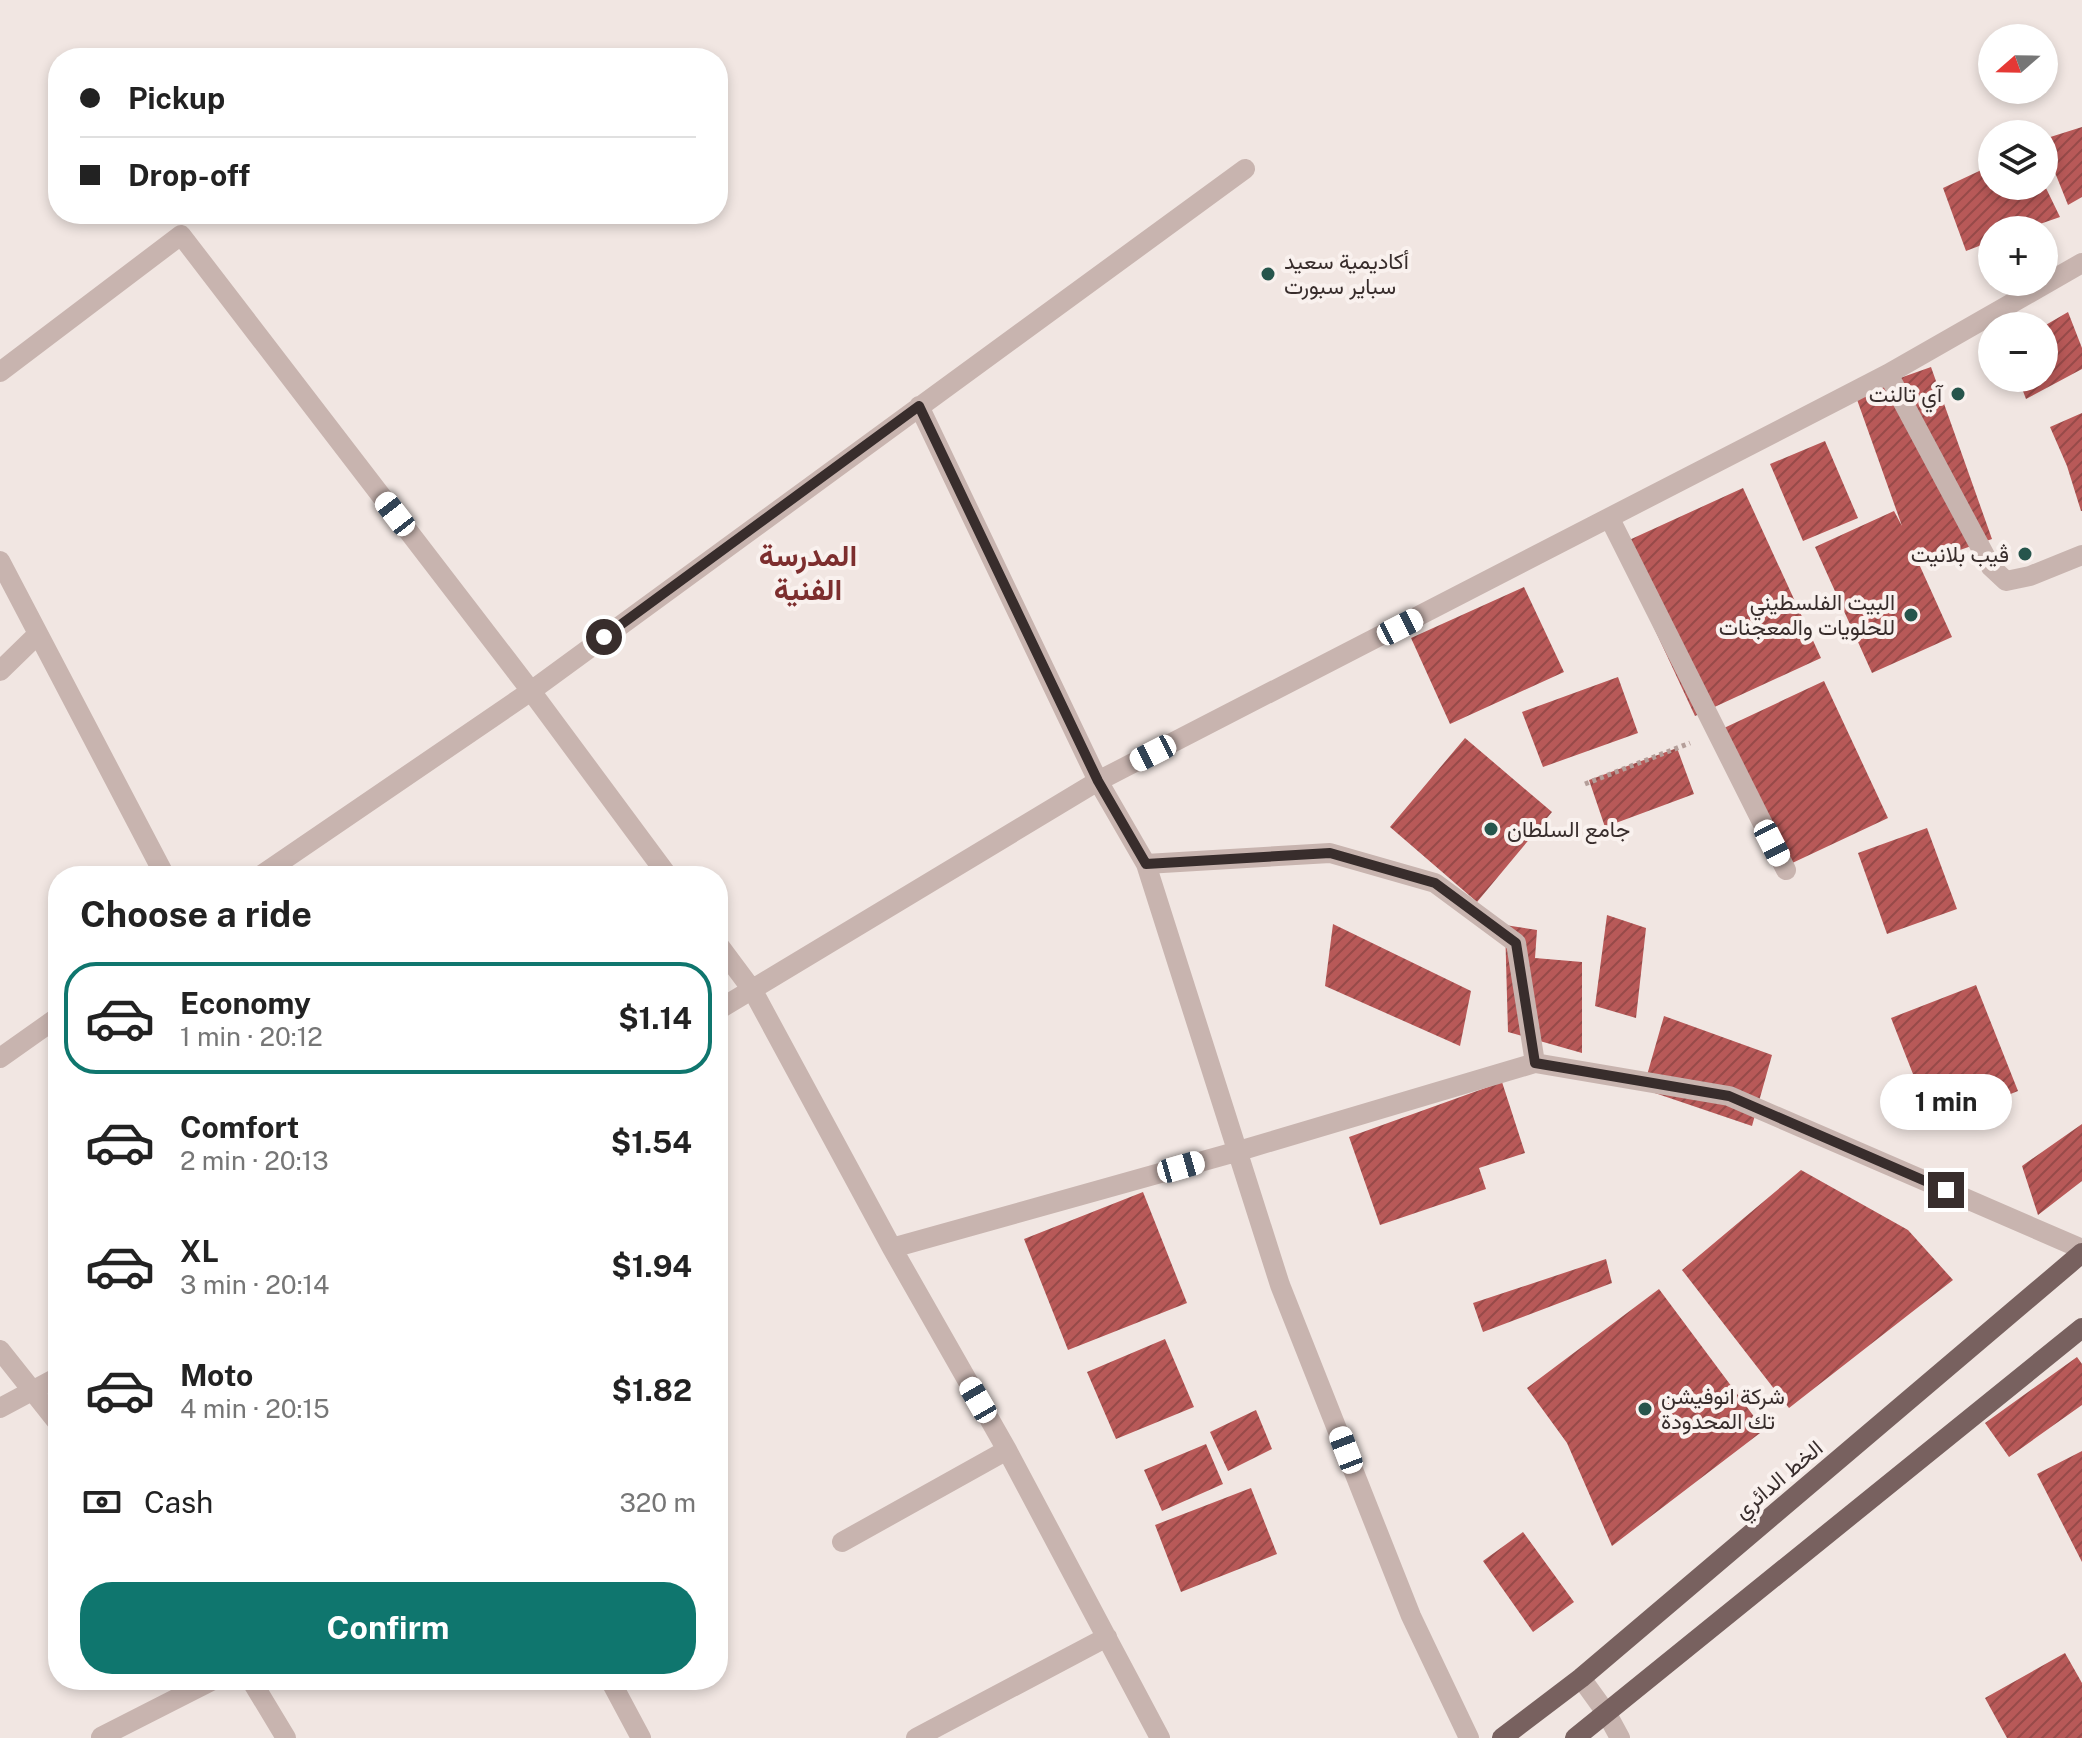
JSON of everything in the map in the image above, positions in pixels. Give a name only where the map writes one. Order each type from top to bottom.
[{"type":"main road","name":"الخط الدائري","points":[[1502,1738],[1581,1678],[2082,1251]]},
{"type":"main road","points":[[1575,1738],[2082,1328]]},
{"type":"street","points":[[275,866],[531,691],[1245,169]]},
{"type":"street","points":[[0,372],[181,235],[531,691],[661,866]]},
{"type":"street","points":[[728,1005],[1098,781],[1888,374],[2082,263]]},
{"type":"street","points":[[1888,374],[1991,567],[1998,574],[2006,581],[2030,576],[2082,555]]},
{"type":"street","points":[[919,406],[1098,781],[1146,864],[1286,1299],[1411,1616],[1469,1738]]},
{"type":"street","points":[[1610,519],[1786,870]]},
{"type":"street","points":[[0,561],[160,866]]},
{"type":"street","points":[[0,671],[37,635]]},
{"type":"street","points":[[1146,864],[1330,853],[1435,883],[1516,943],[1535,1063]]},
{"type":"street","points":[[728,957],[753,991],[892,1248],[1007,1450],[1160,1738]]},
{"type":"street","points":[[0,1058],[48,1024]]},
{"type":"street","points":[[892,1248],[1239,1151],[1535,1063],[1729,1096],[2082,1251]]},
{"type":"street","points":[[0,1350],[48,1410]]},
{"type":"street","points":[[0,1408],[48,1383]]},
{"type":"street","points":[[842,1542],[1007,1450]]},
{"type":"street","points":[[916,1738],[1107,1637]]},
{"type":"street","points":[[1581,1678],[1620,1738]]},
{"type":"street","points":[[101,1737],[193,1690]]},
{"type":"street","points":[[257,1690],[286,1738]]},
{"type":"street","points":[[615,1690],[641,1738]]},
{"type":"path","points":[[1585,784],[1717,732]]},
{"type":"building","points":[[2082,127],[2082,197],[2068,205],[2058,180],[2058,135]]},
{"type":"building","points":[[1978,172],[1978,200],[2052,200],[2060,217],[1978,216],[1978,246],[1966,251],[1943,188]]},
{"type":"building","points":[[2068,312],[2082,348],[2082,369],[2058,382],[2058,318]]},
{"type":"building","points":[[1931,367],[1992,539],[1919,564],[1952,637],[1872,673],[1815,547],[1894,511],[1902,526],[1855,394]]},
{"type":"building","points":[[2023,392],[2039,392],[2026,399]]},
{"type":"building","points":[[2082,413],[2081,511],[2067,466],[2050,427]]},
{"type":"building","points":[[1825,441],[1858,518],[1803,541],[1770,464]]},
{"type":"building","points":[[1743,488],[1821,658],[1695,716],[1616,546]]},
{"type":"building","points":[[1524,587],[1564,672],[1450,724],[1411,638]]},
{"type":"building","points":[[1618,677],[1638,733],[1543,767],[1522,712]]},
{"type":"building","points":[[1824,681],[1888,818],[1788,865],[1724,728]]},
{"type":"building","points":[[1465,738],[1552,812],[1477,902],[1390,827]]},
{"type":"building","points":[[1677,748],[1694,794],[1605,827],[1589,780]]},
{"type":"building","points":[[1927,828],[1957,909],[1887,934],[1858,853]]},
{"type":"building","points":[[1607,915],[1646,928],[1636,1018],[1595,1006]]},
{"type":"building","points":[[1333,924],[1471,991],[1460,1046],[1325,986]]},
{"type":"building","points":[[1505,925],[1537,930],[1535,958],[1582,962],[1582,1053],[1508,1032]]},
{"type":"building","points":[[1976,985],[2018,1091],[1933,1125],[1891,1018]]},
{"type":"building","points":[[1664,1016],[1772,1055],[1752,1126],[1643,1089]]},
{"type":"building","points":[[1502,1082],[1525,1153],[1479,1168],[1486,1189],[1380,1225],[1349,1137]]},
{"type":"building","points":[[2082,1124],[2082,1181],[2038,1215],[2022,1166]]},
{"type":"building","points":[[1801,1170],[1908,1230],[1953,1280],[1789,1408],[1682,1270]]},
{"type":"building","points":[[1143,1192],[1187,1303],[1068,1350],[1024,1239]]},
{"type":"building","points":[[1606,1259],[1612,1283],[1483,1332],[1473,1303]]},
{"type":"building","name":"شركة انوفيشن تك المحدودة","points":[[1659,1289],[1764,1430],[1612,1546],[1567,1443],[1527,1388]]},
{"type":"building","points":[[1165,1339],[1194,1407],[1116,1439],[1087,1372]]},
{"type":"building","points":[[2077,1357],[2082,1364],[2082,1405],[2009,1457],[1985,1423]]},
{"type":"building","points":[[1256,1410],[1272,1449],[1228,1471],[1210,1432]]},
{"type":"building","points":[[1206,1444],[1223,1484],[1162,1511],[1144,1470]]},
{"type":"building","points":[[2082,1451],[2082,1562],[2037,1474]]},
{"type":"building","points":[[1251,1488],[1277,1554],[1181,1592],[1155,1525]]},
{"type":"building","points":[[1523,1532],[1574,1602],[1533,1632],[1483,1561]]},
{"type":"building","points":[[2065,1653],[2082,1683],[2082,1738],[2007,1738],[1985,1698]]},
{"type":"place","name":"أكاديمية سعيد سباير سبورت","points":[[1268,274]]},
{"type":"place","name":"آي تالنت","points":[[1958,394]]},
{"type":"place","name":"ڤيب بلانيت","points":[[2025,554]]},
{"type":"place","name":"البيت الفلسطيني للحلويات والمعجنات","points":[[1911,615]]},
{"type":"place","name":"جامع السلطان","points":[[1491,829]]},
{"type":"place","name":"شركة انوفيشن تك المحدودة","points":[[1645,1409]]},
{"type":"district","name":"المدرسة الفنية","points":[[808,573]]},
{"type":"route","points":[[604,637],[919,406],[1098,781],[1146,864],[1330,853],[1435,883],[1516,943],[1535,1063],[1729,1096],[1946,1190]]}]
